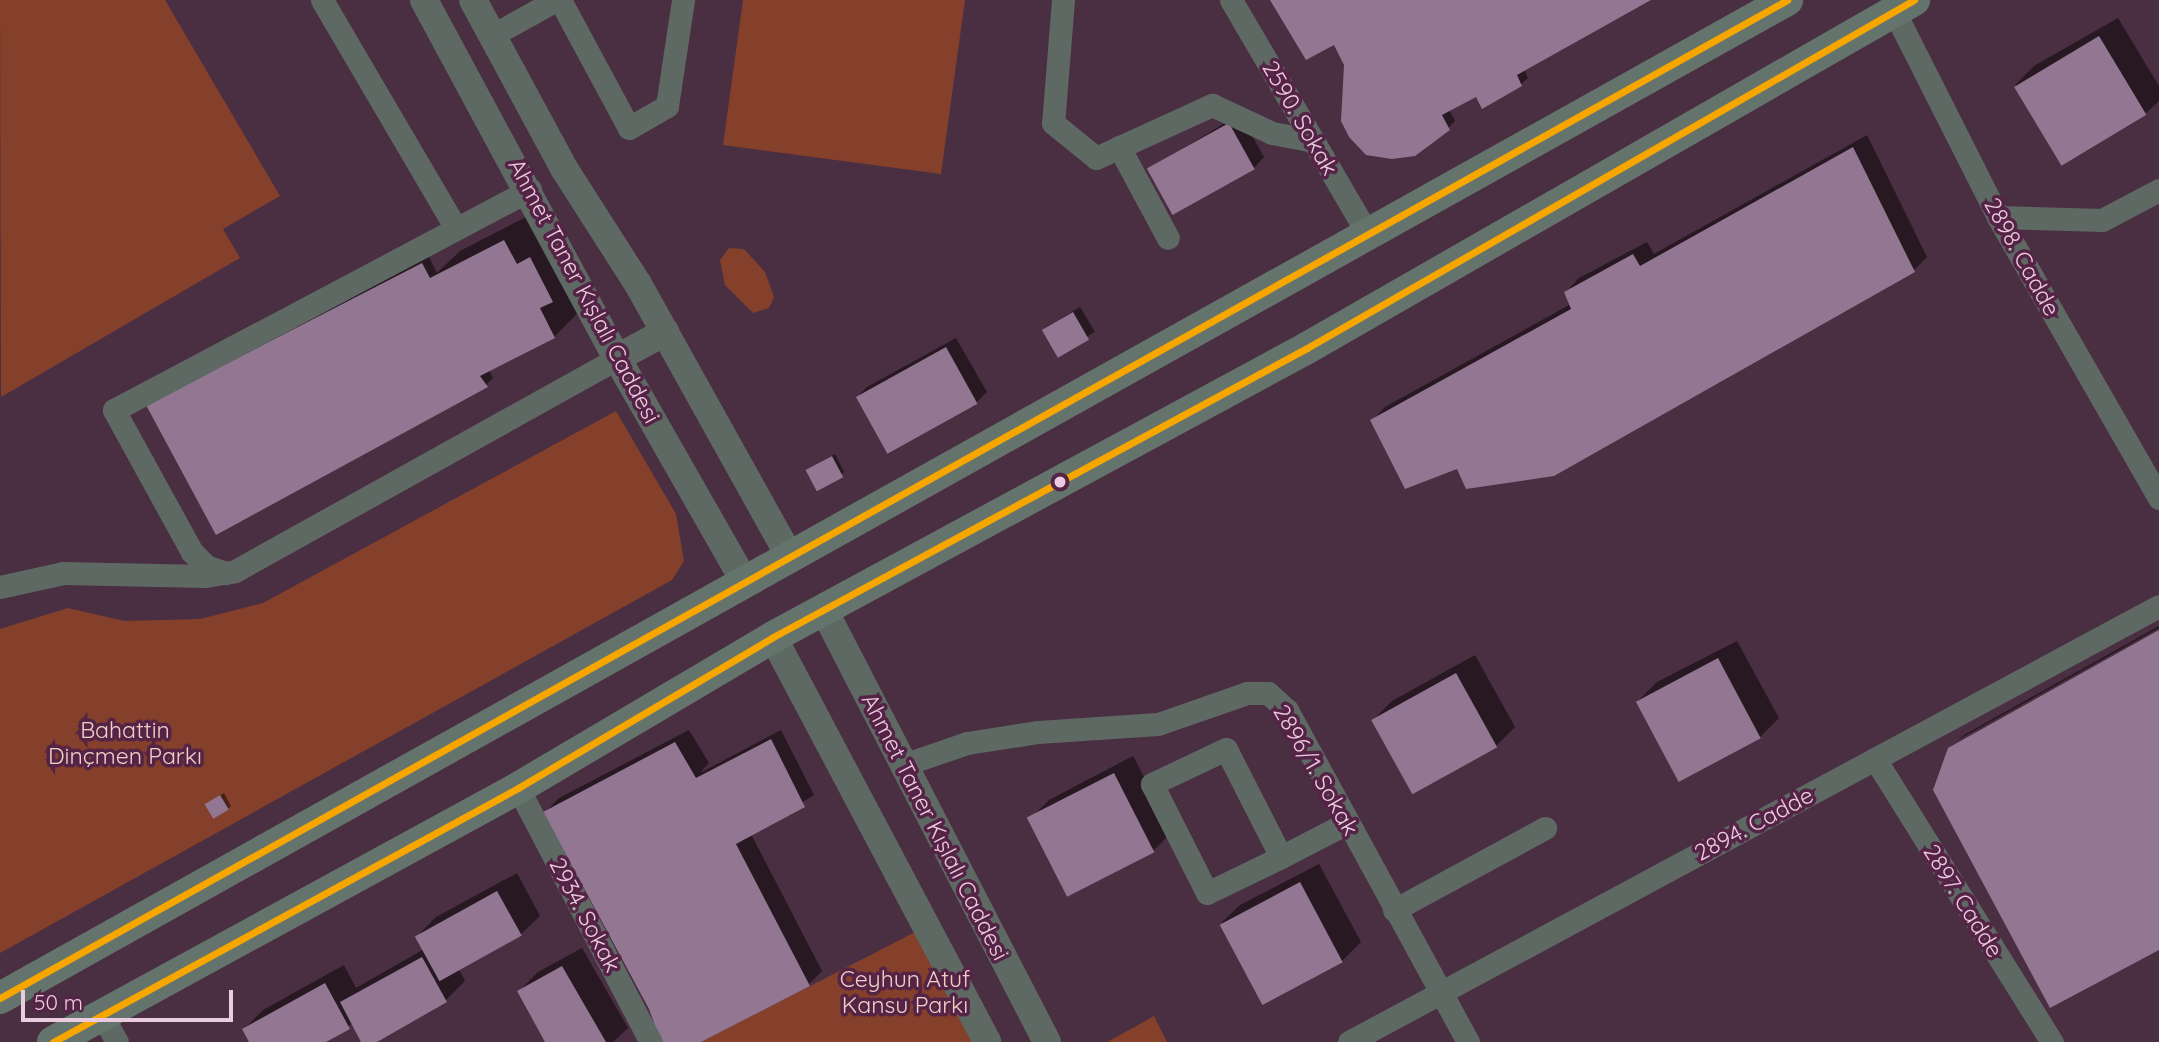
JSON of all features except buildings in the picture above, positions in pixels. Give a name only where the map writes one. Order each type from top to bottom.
[{"type":"main road","points":[[0,998],[1369,236],[1787,0]]},
{"type":"main road","points":[[53,1042],[109,1029],[773,638],[1307,348],[1904,5]]},
{"type":"street","points":[[321,0],[456,228]]},
{"type":"street","name":"Ahmet Taner Kışlalı Caddesi","points":[[424,0],[530,190],[617,358],[745,582]]},
{"type":"street","name":"Ahmet Taner Kışlalı Caddesi","points":[[473,0],[565,170],[665,332],[790,557]]},
{"type":"street","points":[[493,36],[558,0],[629,128],[667,106],[683,0]]},
{"type":"street","points":[[1063,0],[1053,124],[1096,158],[1212,105],[1280,136],[1314,141]]},
{"type":"street","name":"2590. Sokak","points":[[1231,0],[1369,236]]},
{"type":"street","name":"2898. Cadde","points":[[1904,5],[1998,217],[2159,498]]},
{"type":"street","points":[[1119,148],[1168,238]]},
{"type":"street","points":[[226,573],[206,566],[192,552],[114,410],[565,170]]},
{"type":"street","points":[[1998,217],[2102,220],[2159,190]]},
{"type":"street","points":[[0,587],[63,573],[226,573],[249,565],[665,332]]},
{"type":"street","name":"2894. Cadde","points":[[1349,1042],[2159,606]]},
{"type":"street","name":"Ahmet Taner Kışlalı Caddesi","points":[[824,610],[1047,1042]]},
{"type":"street","points":[[773,638],[987,1042]]},
{"type":"street","name":"2896/1. Sokak","points":[[904,765],[933,752],[1000,737],[1158,724],[1258,692],[1276,698],[1287,710],[1394,911],[1468,1042]]},
{"type":"street","points":[[1281,857],[1226,750],[1152,784],[1207,893],[1281,857],[1347,823]]},
{"type":"street","name":"2897. Cadde","points":[[1875,759],[2052,1042]]},
{"type":"street","name":"2934. Sokak","points":[[518,788],[651,1042]]},
{"type":"street","points":[[1394,911],[1545,828]]},
{"type":"green space","points":[[0,0],[165,0],[280,196],[223,229],[240,258],[1,397]]},
{"type":"green space","points":[[743,0],[965,0],[941,174],[723,145]]},
{"type":"green space","points":[[729,248],[744,249],[765,272],[774,297],[769,308],[753,313],[725,285],[720,260]]},
{"type":"green space","name":"Bahattin Dinçmen Parkı","points":[[616,411],[676,514],[684,561],[672,580],[0,953],[0,629],[68,608],[124,621],[200,619],[263,603]]},
{"type":"green space","name":"Ceyhun Atuf Kansu Parkı","points":[[925,927],[987,1042],[701,1042]]},
{"type":"green space","points":[[1154,1016],[1167,1042],[1107,1042],[1138,1025]]},
{"type":"transit line","points":[[0,998],[1787,0]]},
{"type":"transit line","points":[[53,1042],[518,788],[773,637],[1307,348],[1914,0]]}]
